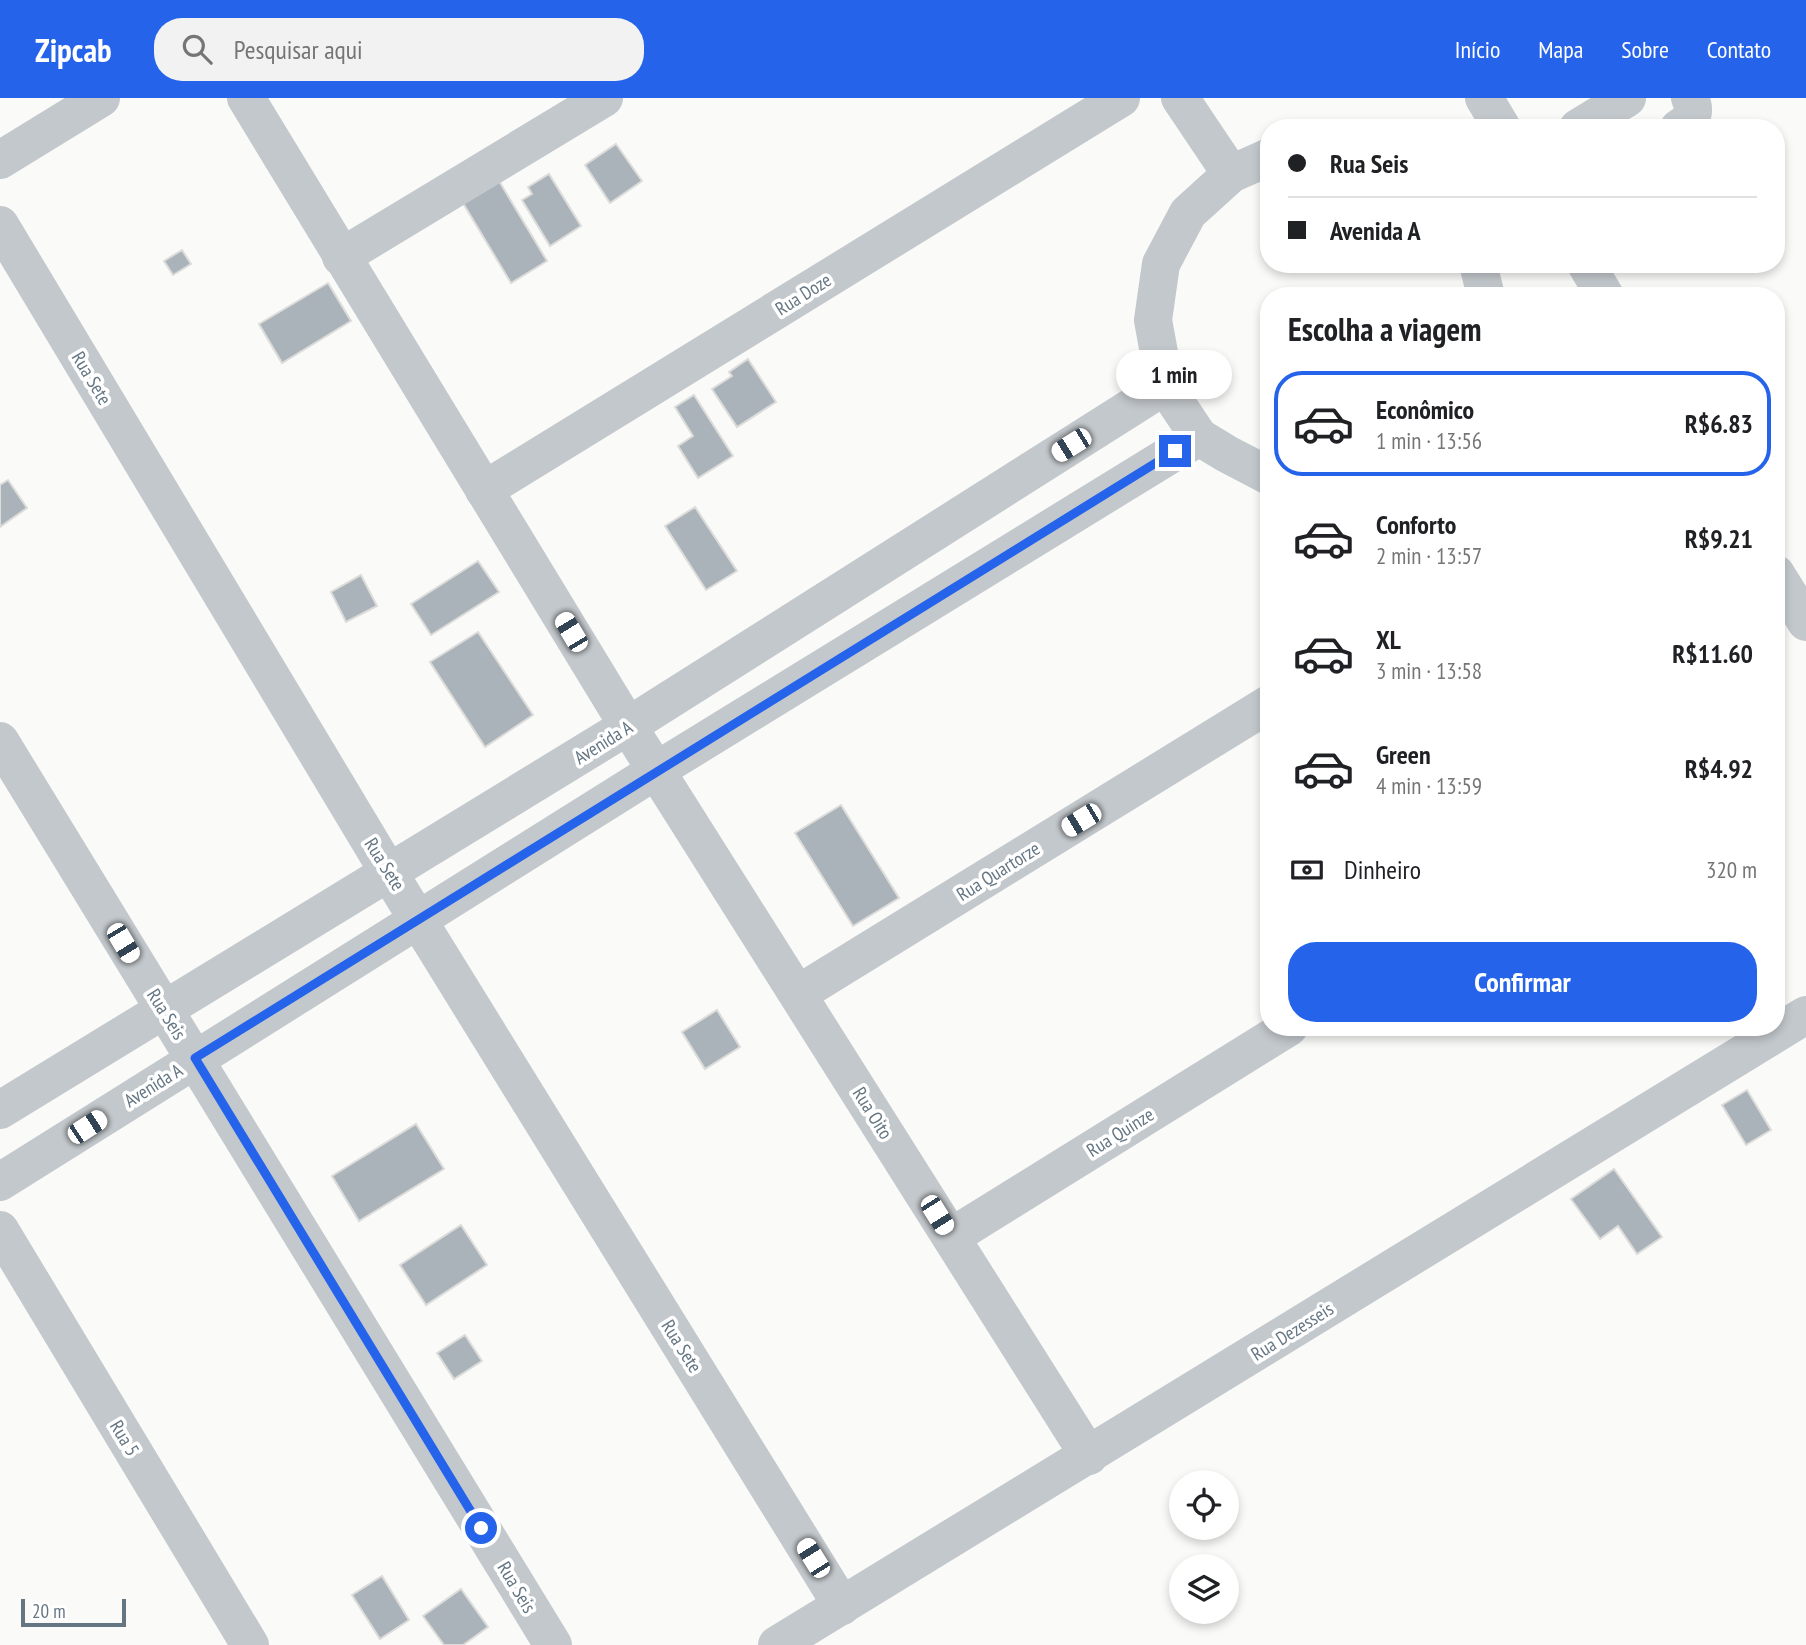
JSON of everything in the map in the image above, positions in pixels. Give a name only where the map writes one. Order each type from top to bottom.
[{"type":"street","points":[[0,160],[101,98]]},
{"type":"street","name":"Rua Oito","points":[[246,98],[628,726],[1088,1456]]},
{"type":"street","points":[[341,257],[604,98]]},
{"type":"street","name":"Rua Doze","points":[[484,490],[1121,98]]},
{"type":"street","points":[[1180,98],[1231,174]]},
{"type":"street","points":[[1484,98],[1497,119]]},
{"type":"street","points":[[1593,119],[1627,98]]},
{"type":"street","points":[[1690,98],[1694,108],[1690,119]]},
{"type":"street","points":[[1260,161],[1231,174],[1188,213],[1161,264],[1153,320],[1165,386],[1199,437],[1260,470]]},
{"type":"street","name":"Rua Sete","points":[[0,225],[389,873],[842,1606]]},
{"type":"street","name":"Avenida A","points":[[0,1110],[628,726],[1165,386]]},
{"type":"street","name":"Avenida A","points":[[0,1182],[657,770],[1199,437]]},
{"type":"street","points":[[1785,588],[1806,622]]},
{"type":"street","name":"Rua Quartorze","points":[[799,994],[1260,710]]},
{"type":"street","name":"Rua Seis","points":[[0,741],[553,1645]]},
{"type":"street","name":"Rua Dezesseis","points":[[1785,1023],[1806,1015]]},
{"type":"street","name":"Rua Quinze","points":[[951,1237],[1275,1036]]},
{"type":"street","name":"Rua Dezesseis","points":[[777,1645],[1088,1456],[1752,1036]]},
{"type":"street","name":"Rua 5","points":[[0,1230],[250,1645]]},
{"type":"building","points":[[616,144],[642,181],[610,203],[585,165]]},
{"type":"building","points":[[549,174],[581,226],[550,246],[522,200],[532,194],[528,187]]},
{"type":"building","points":[[499,181],[547,261],[511,283],[463,203]]},
{"type":"building","points":[[182,250],[191,264],[173,275],[164,261]]},
{"type":"building","points":[[328,283],[351,321],[282,363],[259,324]]},
{"type":"building","points":[[748,359],[776,402],[737,427],[712,389],[732,376],[729,372]]},
{"type":"building","points":[[694,395],[733,456],[698,478],[678,446],[693,436],[675,407]]},
{"type":"building","points":[[8,480],[27,508],[0,527],[0,485]]},
{"type":"building","points":[[695,507],[737,571],[706,590],[665,526]]},
{"type":"building","points":[[478,561],[499,592],[431,635],[411,604]]},
{"type":"building","points":[[361,575],[377,606],[346,622],[331,592]]},
{"type":"building","points":[[478,632],[533,715],[485,747],[430,662]]},
{"type":"building","points":[[841,805],[899,898],[853,926],[795,833]]},
{"type":"building","points":[[717,1010],[740,1047],[705,1069],[682,1032]]},
{"type":"building","points":[[1747,1090],[1771,1130],[1746,1145],[1722,1105]]},
{"type":"building","points":[[416,1124],[444,1169],[359,1221],[332,1176]]},
{"type":"building","points":[[1614,1169],[1662,1237],[1637,1254],[1618,1226],[1600,1239],[1571,1199]]},
{"type":"building","points":[[461,1225],[487,1265],[426,1305],[400,1265]]},
{"type":"building","points":[[465,1335],[482,1361],[454,1379],[437,1353]]},
{"type":"building","points":[[382,1576],[409,1620],[380,1639],[352,1595]]},
{"type":"building","points":[[461,1589],[488,1627],[463,1645],[444,1645],[423,1616]]},
{"type":"route","points":[[481,1528],[195,1058],[1175,451]]}]
